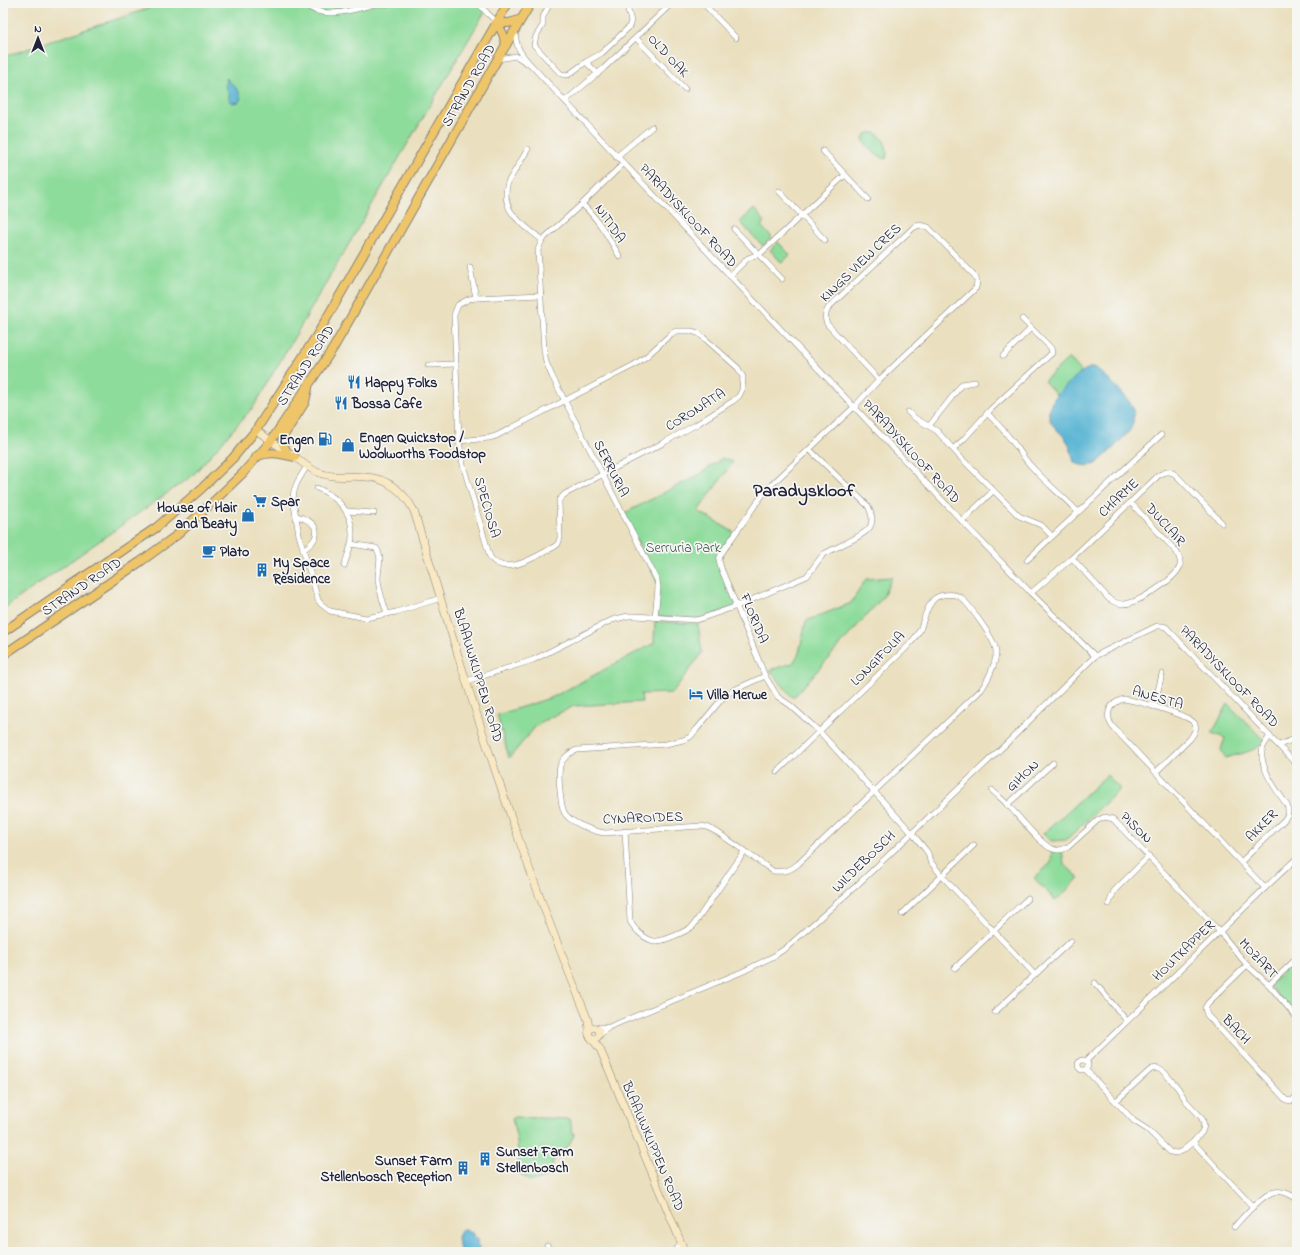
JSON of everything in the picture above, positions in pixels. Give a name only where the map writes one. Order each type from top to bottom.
[{"type":"main road","name":"STRAND ROAD","points":[[3,632],[157,527],[201,489],[233,458],[256,430],[317,335],[508,3]]},
{"type":"main road","name":"STRAND ROAD","points":[[3,655],[140,562],[177,535],[243,473],[271,441],[334,347],[531,3]]},
{"type":"main road","points":[[497,22],[506,24],[513,23],[522,18]]},
{"type":"main road","points":[[497,22],[503,34],[506,45]]},
{"type":"main road","points":[[287,452],[283,444],[284,435],[305,402],[308,385]]},
{"type":"main road","points":[[257,456],[276,453],[295,457]]},
{"type":"street","points":[[303,3],[313,10],[334,13],[378,3]]},
{"type":"street","points":[[550,3],[543,16],[542,25],[536,36],[534,45],[561,74],[568,74],[602,53],[629,28],[631,21],[626,3]]},
{"type":"street","points":[[704,3],[736,38]]},
{"type":"street","points":[[479,4],[497,22]]},
{"type":"street","points":[[565,102],[598,74],[636,38],[668,4]]},
{"type":"street","name":"PARADYSKLOOF ROAD","points":[[515,29],[516,43],[520,51],[565,102],[962,522],[1095,656],[1157,626],[1166,627],[1297,765]]},
{"type":"street","name":"OLD OAK","points":[[636,38],[685,89]]},
{"type":"street","name":"PARADYSKLOOF ROAD","points":[[497,60],[516,56],[530,64]]},
{"type":"street","points":[[586,62],[598,74]]},
{"type":"street","points":[[616,157],[652,127]]},
{"type":"street","points":[[528,148],[508,182],[506,188],[506,199],[510,211],[542,240],[623,164]]},
{"type":"street","points":[[823,151],[868,199]]},
{"type":"street","points":[[730,276],[748,258],[761,253],[846,175]]},
{"type":"street","points":[[778,191],[825,240]]},
{"type":"street","name":"NITIDA","points":[[582,204],[590,211],[604,229],[620,257]]},
{"type":"street","name":"KINGS VIEW CRES","points":[[854,407],[879,380],[976,288],[977,281],[975,276],[928,226],[919,225],[913,228],[829,307],[826,312],[825,320],[827,324],[879,380]]},
{"type":"street","points":[[734,229],[782,279]]},
{"type":"street","name":"SERRURIA","points":[[542,240],[538,250],[546,362],[564,401],[657,580],[658,588],[655,617]]},
{"type":"street","points":[[470,267],[476,298]]},
{"type":"street","name":"SPECIOSA","points":[[541,295],[476,298],[464,301],[458,305],[454,315],[459,441],[463,465],[490,557],[499,565],[515,565],[554,548],[558,544],[560,538],[559,500],[565,494],[602,475]]},
{"type":"street","points":[[953,449],[987,413],[1052,353],[1051,348],[1022,319]]},
{"type":"street","points":[[1003,356],[1031,328]]},
{"type":"street","name":"CORONATA","points":[[564,401],[634,365],[676,331],[684,330],[698,333],[742,373],[743,384],[739,396],[697,424],[602,475]]},
{"type":"street","points":[[428,365],[456,364]]},
{"type":"street","points":[[929,426],[962,384],[975,382]]},
{"type":"street","points":[[459,441],[496,436],[564,401]]},
{"type":"street","name":"FLORIDA","points":[[854,407],[768,488],[721,554],[719,560],[721,568],[765,676],[778,697],[819,731],[911,832],[928,853],[930,861],[942,876],[1035,975]]},
{"type":"street","points":[[908,412],[937,431],[993,491],[1019,516],[1041,525],[1052,536]]},
{"type":"street","points":[[987,413],[1007,434],[1031,467],[1078,512]]},
{"type":"street","name":"BLAAUWKLIPPEN ROAD","points":[[256,430],[317,472],[336,477],[375,478],[392,486],[401,492],[414,511],[515,828],[551,928],[685,1252]]},
{"type":"street","points":[[1027,560],[1161,435]]},
{"type":"street","points":[[467,681],[533,660],[612,620],[628,616],[695,620],[737,606],[807,576],[824,554],[858,536],[869,528],[872,518],[868,506],[810,450]]},
{"type":"street","points":[[307,466],[293,493],[299,535],[303,550],[318,600],[324,607],[335,612],[366,618],[387,614],[441,598]]},
{"type":"street","name":"CHARME","points":[[1031,593],[1072,558],[1159,475],[1165,472],[1170,472],[1176,475],[1222,523]]},
{"type":"street","points":[[317,488],[329,493],[347,511],[352,527],[351,544],[344,566]]},
{"type":"street","points":[[962,522],[993,491]]},
{"type":"street","name":"DUCLAIR","points":[[1072,558],[1109,599],[1116,603],[1122,604],[1127,604],[1147,596],[1178,570],[1180,560],[1176,551],[1130,502]]},
{"type":"street","points":[[347,511],[374,513]]},
{"type":"street","points":[[296,516],[307,520],[313,524],[315,528],[316,534],[312,544],[303,550]]},
{"type":"street","points":[[351,544],[376,548],[378,550],[380,557],[378,582],[387,614]]},
{"type":"street","name":"LONGIFOLIA","points":[[777,772],[914,640],[929,606],[934,599],[941,596],[956,594],[962,597],[995,647],[996,655],[986,682],[976,696],[874,792]]},
{"type":"street","name":"WILDEBOSCH","points":[[595,1032],[744,971],[774,956],[798,938],[856,886],[911,832],[1007,743],[1095,656]]},
{"type":"street","points":[[1154,707],[1162,674]]},
{"type":"street","name":"CYNAROIDES","points":[[765,676],[736,688],[726,695],[697,729],[683,740],[666,744],[573,751],[560,765],[559,771],[561,805],[565,814],[573,821],[600,832],[625,832],[700,826],[707,827],[717,832],[773,871],[782,872],[788,871],[798,864],[874,792]]},
{"type":"street","name":"ANESTA","points":[[1156,772],[1190,739],[1196,727],[1194,723],[1191,720],[1154,707],[1124,699],[1119,701],[1113,705],[1108,712],[1108,717],[1112,726],[1265,888]]},
{"type":"street","name":"AKKER","points":[[1241,862],[1285,819],[1288,814],[1287,805],[1269,779],[1263,759],[1263,748],[1270,736]]},
{"type":"street","points":[[1279,745],[1297,738]]},
{"type":"street","name":"GIHON","points":[[1007,805],[1053,763]]},
{"type":"street","name":"PISON","points":[[992,790],[1040,840],[1054,850],[1068,847],[1098,820],[1105,817],[1113,819],[1220,932]]},
{"type":"street","points":[[625,832],[630,921],[632,926],[637,931],[654,941],[681,933],[693,926],[744,852]]},
{"type":"street","points":[[902,914],[974,845]]},
{"type":"street","points":[[1109,904],[1114,891],[1149,856]]},
{"type":"street","name":"HOUTKAPPER","points":[[1086,1061],[1297,858]]},
{"type":"street","points":[[955,968],[1028,898]]},
{"type":"street","name":"MOZART","points":[[1220,932],[1247,965],[1269,985],[1297,1018]]},
{"type":"street","points":[[995,1012],[1071,941]]},
{"type":"street","points":[[1269,985],[1297,958]]},
{"type":"street","name":"BACH","points":[[1247,965],[1208,1003],[1205,1012],[1286,1100],[1292,1101],[1297,1095]]},
{"type":"street","points":[[1095,983],[1127,1021]]},
{"type":"street","points":[[1086,1070],[1088,1065],[1086,1061],[1080,1060],[1078,1065],[1081,1070],[1086,1070],[1134,1121],[1148,1130],[1170,1152],[1177,1153],[1182,1151],[1202,1132],[1204,1126],[1202,1118],[1181,1096],[1178,1088],[1172,1080],[1161,1070],[1152,1069],[1149,1071],[1116,1101]]},
{"type":"street","points":[[1193,1142],[1253,1207]]},
{"type":"street","points":[[1234,1227],[1253,1207],[1270,1193],[1288,1193],[1297,1199]]},
{"type":"street","points":[[675,1252],[681,1243]]},
{"type":"street","points":[[547,1246],[551,1252]]},
{"type":"green space","points":[[151,3],[490,3],[254,406],[193,475],[3,609],[3,57],[153,7]]},
{"type":"green space","points":[[868,133],[876,133],[884,141],[887,148],[886,159],[868,148],[863,137]]},
{"type":"green space","points":[[754,209],[765,222],[761,226],[772,237],[763,246],[740,222]]},
{"type":"green space","points":[[778,242],[790,255],[782,263],[770,250]]},
{"type":"green space","points":[[1069,358],[1082,372],[1057,395],[1044,381]]},
{"type":"green space","name":"Serruria Park","points":[[722,458],[733,462],[698,511],[735,533],[719,560],[737,606],[700,619],[655,617],[658,584],[623,514],[700,474]]},
{"type":"green space","points":[[892,577],[883,597],[793,698],[770,670],[793,663],[799,653],[806,621],[851,603],[866,579]]},
{"type":"green space","points":[[655,621],[698,624],[702,653],[672,693],[641,694],[642,702],[574,706],[536,726],[509,758],[497,715],[553,697],[654,643]]},
{"type":"green space","points":[[1228,704],[1265,741],[1257,748],[1225,758],[1221,749],[1225,738],[1212,733]]},
{"type":"green space","points":[[1107,775],[1120,789],[1066,840],[1051,841],[1043,834]]},
{"type":"green space","points":[[1052,849],[1062,850],[1064,864],[1079,878],[1056,901],[1034,878],[1051,863]]},
{"type":"green space","points":[[1297,958],[1297,999],[1288,1008],[1269,985]]},
{"type":"green space","points":[[514,1117],[569,1119],[574,1135],[566,1149],[555,1157],[551,1172],[543,1179],[529,1181],[516,1170],[518,1150],[512,1119]]},
{"type":"water","points":[[226,78],[238,91],[241,98],[239,102],[233,103],[229,100],[229,93],[225,85],[227,82]]},
{"type":"water","points":[[1095,367],[1127,399],[1131,404],[1134,414],[1130,430],[1124,437],[1098,462],[1089,466],[1084,466],[1074,462],[1068,444],[1053,425],[1049,413],[1052,402],[1065,387],[1087,369]]},
{"type":"water","points":[[462,1229],[472,1233],[476,1238],[478,1238],[477,1244],[480,1248],[480,1252],[460,1252],[458,1237]]},
{"type":"place","name":"Happy Folks","points":[[354,382]]},
{"type":"place","name":"Bossa Cafe","points":[[341,403]]},
{"type":"place","name":"Engen","points":[[325,439]]},
{"type":"place","name":"Engen Quickstop / Woolworths Foodstop","points":[[348,445]]},
{"type":"place","name":"Spar","points":[[260,501]]},
{"type":"place","name":"House of Hair and Beaty","points":[[248,515]]},
{"type":"place","name":"Plato","points":[[209,551]]},
{"type":"place","name":"My Space Residence","points":[[262,570]]},
{"type":"place","name":"Villa Merwe","points":[[696,694]]},
{"type":"place","name":"Sunset Farm Stellenbosch","points":[[485,1159]]},
{"type":"place","name":"Sunset Farm Stellenbosch Reception","points":[[463,1168]]},
{"type":"district","name":"Paradyskloof","points":[[804,490]]}]
